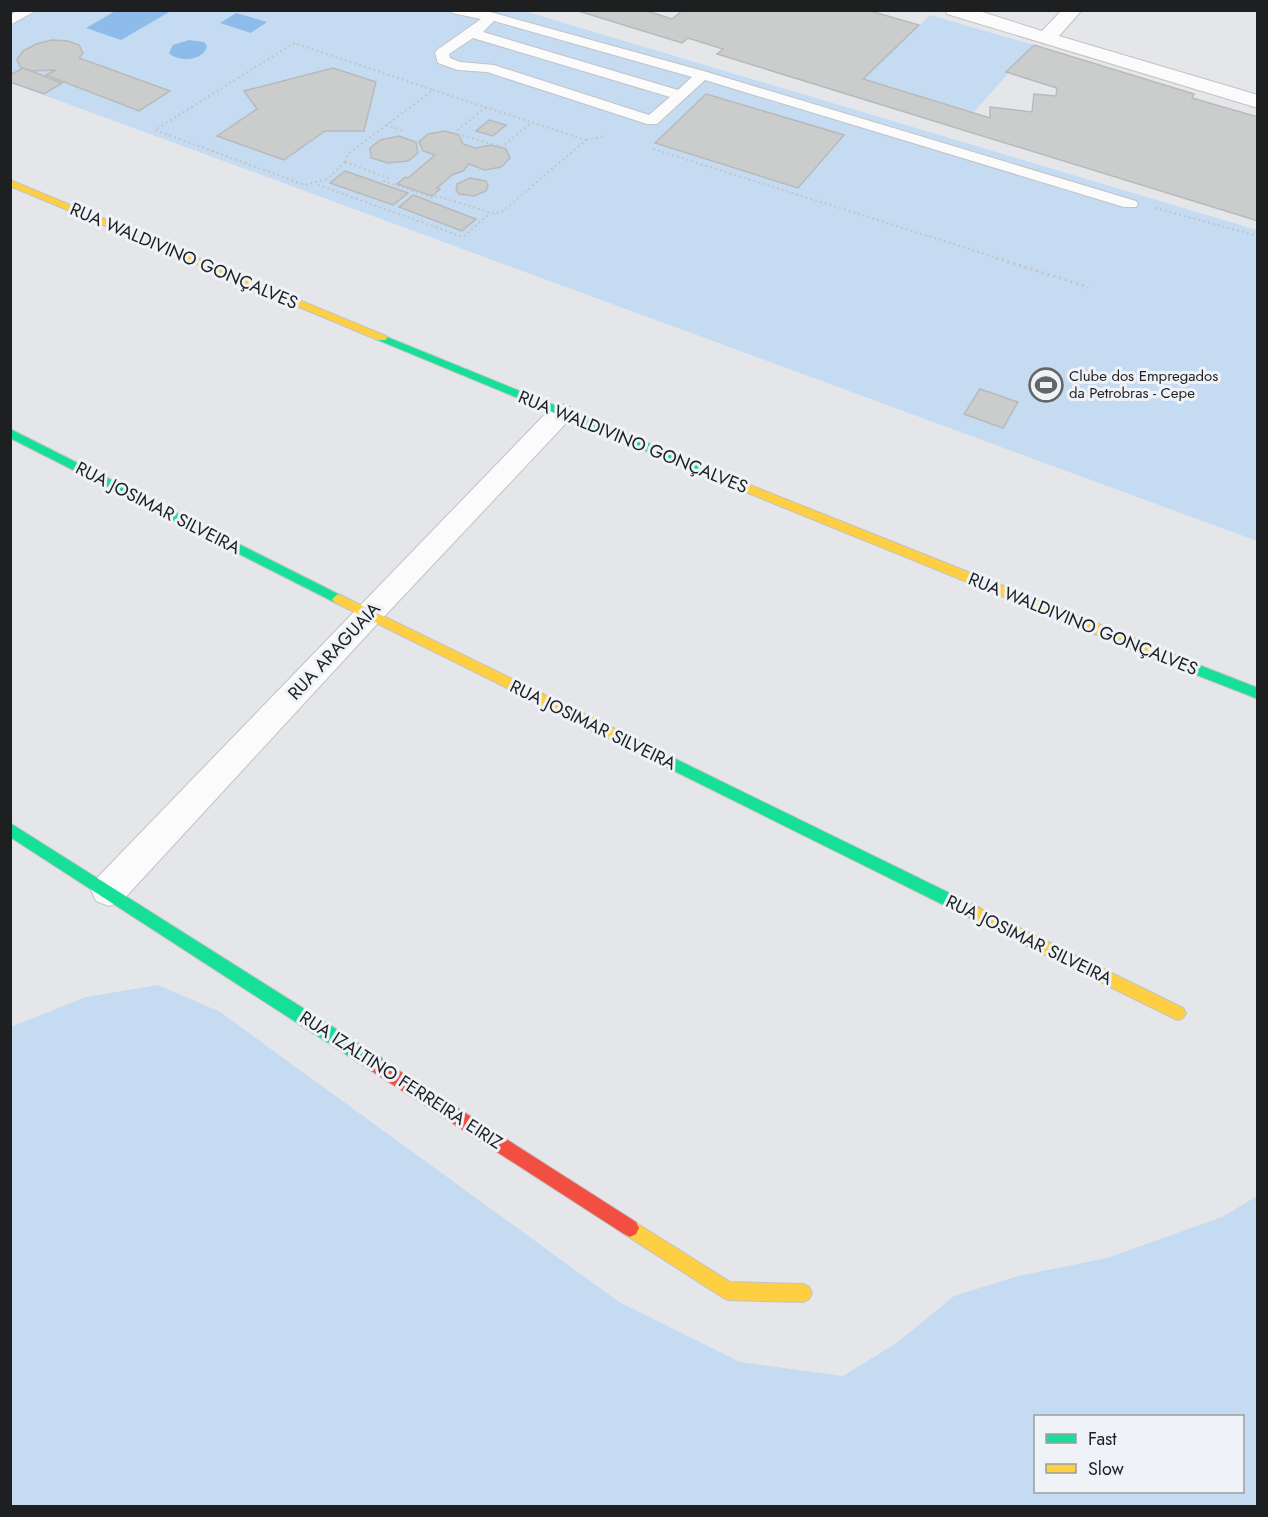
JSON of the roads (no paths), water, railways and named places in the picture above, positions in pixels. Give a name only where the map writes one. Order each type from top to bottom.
[{"type":"street","points":[[954,10],[1257,102]]},
{"type":"street","points":[[1047,37],[1073,10]]},
{"type":"street","name":"RUA WALDIVINO GONÇALVES","points":[[10,183],[561,413],[1257,694]]},
{"type":"street","name":"RUA ARAGUAIA","points":[[109,890],[368,614],[561,413]]},
{"type":"street","name":"RUA JOSIMAR SILVEIRA","points":[[10,433],[368,614],[1178,1013]]},
{"type":"street","name":"RUA IZALTINO FERREIRA EIRIZ","points":[[13,834],[109,890],[728,1292],[803,1293]]},
{"type":"lane","points":[[10,21],[30,10]]},
{"type":"lane","points":[[457,10],[490,16],[702,75],[1130,204]]},
{"type":"lane","points":[[490,16],[485,24],[442,53],[443,60],[458,66],[489,68],[652,121],[702,75]]},
{"type":"lane","points":[[471,33],[681,95]]},
{"type":"water","points":[[117,10],[171,11],[121,40],[86,28]]},
{"type":"water","points":[[236,13],[267,22],[251,33],[220,23]]},
{"type":"water","points":[[189,40],[204,42],[207,46],[205,51],[191,59],[179,58],[169,53],[173,45]]},
{"type":"place","name":"Clube dos Empregados da Petrobras - Cepe","points":[[1046,385]]}]
